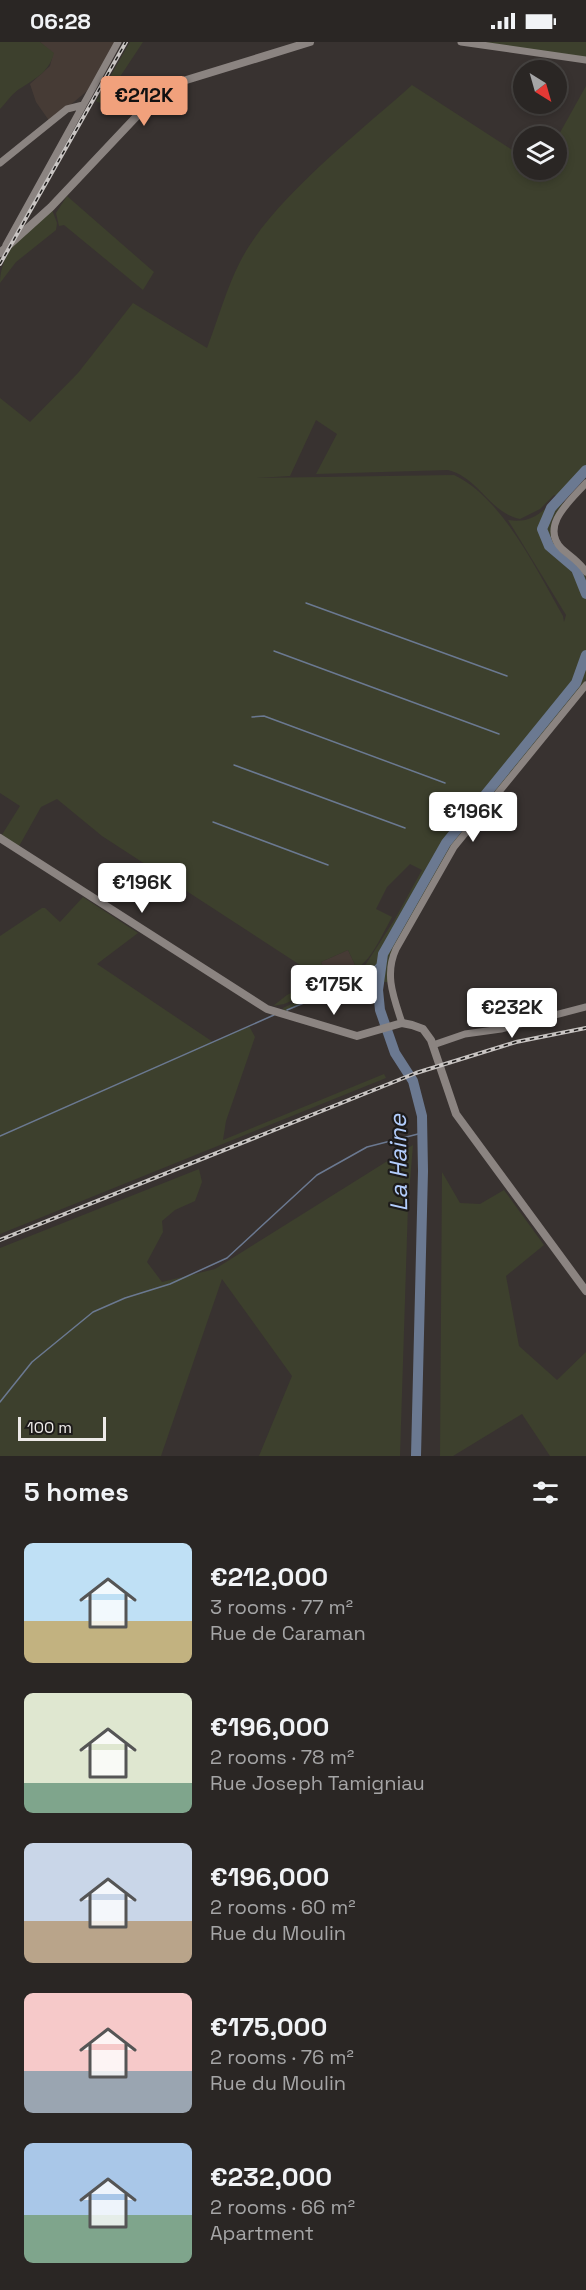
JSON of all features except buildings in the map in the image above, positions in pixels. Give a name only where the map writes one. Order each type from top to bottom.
[{"type":"street","points":[[2,252],[118,42]]},
{"type":"street","points":[[2,252],[51,207],[152,100],[170,85],[310,42]]},
{"type":"street","points":[[460,42],[586,60]]},
{"type":"street","points":[[0,163],[67,109],[83,105]]},
{"type":"street","points":[[586,483],[556,519],[553,528],[561,548],[586,572]]},
{"type":"street","points":[[398,1024],[390,982],[391,962],[396,949],[454,847],[586,685]]},
{"type":"street","points":[[0,838],[252,1001],[274,1011],[357,1036],[398,1024],[423,1029],[433,1045],[456,1114],[586,1291]]},
{"type":"street","points":[[433,1045],[465,1034],[501,1029],[586,1007]]},
{"type":"shaded area","points":[[40,42],[117,42],[87,91],[50,122],[36,102],[30,84],[50,66],[53,54]]},
{"type":"shaded area","points":[[348,950],[356,967],[333,977],[326,986],[328,978],[321,962]]},
{"type":"green space","points":[[0,42],[40,42],[54,53],[45,70],[15,92],[0,109]]},
{"type":"green space","points":[[130,42],[143,42],[102,104],[96,101]]},
{"type":"green space","points":[[479,42],[586,42],[586,58]]},
{"type":"green space","points":[[412,85],[513,151],[513,180],[567,180],[567,126],[564,126],[586,86],[586,466],[557,496],[554,495],[540,509],[520,519],[500,510],[468,480],[448,470],[316,474],[337,434],[316,420],[290,476],[256,478],[454,475],[472,486],[488,500],[503,518],[530,558],[563,616],[564,622],[566,615],[508,520],[529,519],[556,498],[564,504],[552,521],[551,534],[586,576],[586,679],[582,688],[457,839],[397,944],[388,982],[351,983],[284,1012],[283,1008],[362,970],[395,919],[422,870],[410,864],[387,887],[376,909],[392,917],[374,950],[361,965],[329,985],[333,977],[356,967],[348,950],[321,962],[328,978],[326,986],[284,1004],[273,1006],[287,995],[320,978],[102,836],[57,799],[41,807],[18,848],[0,838],[20,806],[0,793],[0,398],[30,422],[78,373],[133,303],[207,348],[235,272],[254,239],[294,191]]},
{"type":"green space","points":[[67,196],[154,272],[143,290],[64,225],[59,226],[56,213]]},
{"type":"green space","points":[[51,207],[57,223],[56,230],[16,262],[0,283],[1,271],[10,250],[17,240]]},
{"type":"green space","points":[[83,897],[138,933],[97,964],[213,1042],[249,1026],[255,1037],[226,1121],[223,1140],[384,1074],[386,1078],[0,1234],[0,936],[42,908],[45,908],[60,922]]},
{"type":"green space","points":[[413,1145],[408,1205],[400,1456],[259,1456],[292,1376],[222,1279],[161,1456],[0,1456],[0,1248],[199,1169],[202,1182],[195,1201],[175,1210],[162,1221],[163,1232],[147,1262],[162,1282],[215,1269]]},
{"type":"green space","points":[[442,1172],[460,1203],[480,1204],[504,1190],[544,1245],[506,1276],[519,1346],[557,1380],[586,1352],[586,1456],[550,1456],[522,1414],[453,1456],[440,1456]]},
{"type":"waterway","name":"La Haine","points":[[586,470],[551,508],[542,529],[549,546],[576,569],[586,594]]},
{"type":"waterway","points":[[306,603],[507,676]]},
{"type":"waterway","points":[[274,651],[499,734]]},
{"type":"waterway","name":"La Haine","points":[[416,1456],[423,1171],[422,1116],[413,1081],[395,1053],[380,1010],[378,990],[383,954],[446,843],[576,683],[586,655]]},
{"type":"waterway","points":[[252,717],[264,716],[445,783]]},
{"type":"waterway","points":[[234,765],[405,828]]},
{"type":"waterway","points":[[213,822],[328,865]]},
{"type":"waterway","points":[[287,1010],[359,980],[381,961]]},
{"type":"waterway","points":[[0,1136],[274,1015]]},
{"type":"waterway","points":[[0,1402],[32,1362],[93,1312],[125,1298],[170,1284],[227,1258],[317,1175],[367,1147],[422,1133]]},
{"type":"railway","points":[[0,264],[126,42]]},
{"type":"railway","points":[[0,1240],[416,1073],[516,1042],[586,1028]]}]
